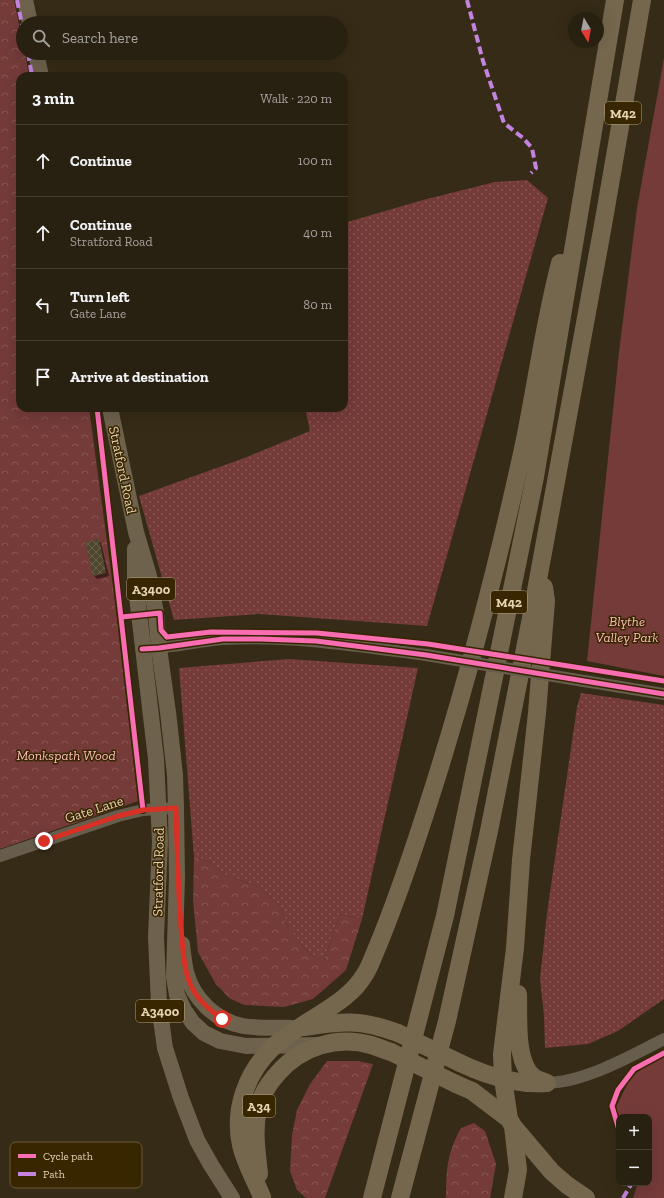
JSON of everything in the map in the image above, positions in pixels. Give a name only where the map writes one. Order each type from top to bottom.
[{"type":"highway","name":"M42","points":[[372,1198],[445,916],[535,477],[615,0]]},
{"type":"highway","name":"M42","points":[[400,1198],[447,1021],[481,869],[540,566],[603,225],[642,0]]},
{"type":"highway","points":[[262,1198],[242,1148],[238,1128],[239,1114],[247,1086],[255,1070],[274,1046],[338,1003],[348,995],[365,974],[418,836],[476,646],[523,449],[552,294],[591,144]]},
{"type":"highway","points":[[513,1198],[518,1170],[503,1078],[502,1054],[515,948],[521,860],[537,712],[546,602],[540,566]]},
{"type":"highway","points":[[515,948],[520,1043],[523,1060],[528,1071],[535,1078],[547,1083]]},
{"type":"highway","points":[[299,1028],[339,1022],[356,1022],[379,1026],[398,1033],[472,1069],[522,1082],[547,1083]]},
{"type":"highway","name":"A34","points":[[262,1198],[256,1129],[258,1111],[266,1090],[285,1065],[298,1055],[321,1045],[344,1042],[357,1042],[391,1052],[472,1091],[511,1123],[552,1172],[566,1185],[586,1198]]},
{"type":"main road","points":[[25,0],[28,16]]},
{"type":"main road","points":[[37,60],[39,72]]},
{"type":"main road","name":"Stratford Road","points":[[111,412],[136,532],[149,576],[156,613],[159,648],[170,728],[175,775],[176,808],[177,877],[174,977],[177,994],[184,1010],[193,1022],[204,1033],[220,1041],[246,1046],[321,1045]]},
{"type":"main road","name":"Stratford Road","points":[[136,532],[135,579],[156,759],[160,841],[156,937],[159,1004],[165,1048],[181,1098],[197,1140],[210,1165],[232,1198]]},
{"type":"main road","points":[[177,877],[182,945],[186,972],[192,988],[198,998],[211,1011],[222,1019],[232,1023],[244,1026],[299,1028]]},
{"type":"street","points":[[142,648],[159,648],[223,639],[316,641],[426,655],[664,694]]},
{"type":"street","name":"Gate Lane","points":[[0,856],[118,816],[143,810],[176,808]]},
{"type":"street","points":[[547,1083],[556,1083],[581,1076],[626,1059],[664,1038]]},
{"type":"green space","name":"Monkspath Wood","points":[[0,0],[14,0],[17,16],[16,16],[16,60],[26,60],[28,72],[16,72],[16,412],[90,412],[114,594],[138,801],[0,849]]},
{"type":"green space","name":"Blythe Valley Park","points":[[664,58],[664,676],[587,661],[619,352],[637,208]]},
{"type":"green space","points":[[527,180],[548,198],[427,626],[259,614],[174,620],[139,496],[247,457],[310,431],[306,412],[348,412],[348,222],[423,200],[495,182]]},
{"type":"green space","points":[[289,659],[418,668],[362,919],[340,914],[324,960],[313,956],[302,945],[287,926],[280,906],[259,886],[228,877],[209,862],[194,857],[179,668]]},
{"type":"green space","points":[[581,693],[664,705],[664,999],[618,1031],[588,1044],[545,1048],[544,1016],[540,979],[547,913],[577,707]]},
{"type":"green space","points":[[194,857],[209,862],[228,877],[259,886],[280,906],[287,926],[313,956],[324,960],[340,914],[362,919],[346,970],[313,999],[284,1007],[244,1005],[229,998],[215,983],[198,952],[193,900]]},
{"type":"green space","points":[[664,1055],[664,1198],[633,1198],[637,1186],[652,1186],[652,1114],[618,1114],[616,1107],[629,1081],[636,1073]]},
{"type":"green space","points":[[327,1061],[358,1061],[373,1064],[325,1198],[306,1198],[297,1190],[290,1171],[292,1135],[297,1110],[310,1084]]},
{"type":"green space","points":[[474,1123],[485,1131],[496,1164],[490,1198],[446,1198],[448,1162],[456,1137],[461,1128]]},
{"type":"building","points":[[99,539],[106,573],[93,576],[85,542]]},
{"type":"marked path","points":[[17,0],[20,16]]},
{"type":"marked path","points":[[467,0],[483,61],[504,123],[523,138],[532,148],[536,168],[531,173]]},
{"type":"marked path","points":[[29,60],[31,72]]},
{"type":"marked path","points":[[623,1198],[630,1186]]},
{"type":"cycle path","points":[[97,412],[143,810]]},
{"type":"cycle path","points":[[122,617],[160,613],[161,630],[167,637],[211,632],[317,633],[428,644],[664,681]]},
{"type":"cycle path","points":[[142,649],[223,639],[316,641],[426,655],[664,694]]},
{"type":"cycle path","points":[[616,1120],[612,1106],[618,1090],[634,1069],[664,1053]]},
{"type":"route","points":[[44,841],[118,816],[143,810],[176,808],[177,877],[182,945],[186,972],[192,988],[198,998],[211,1011],[222,1019]]}]
